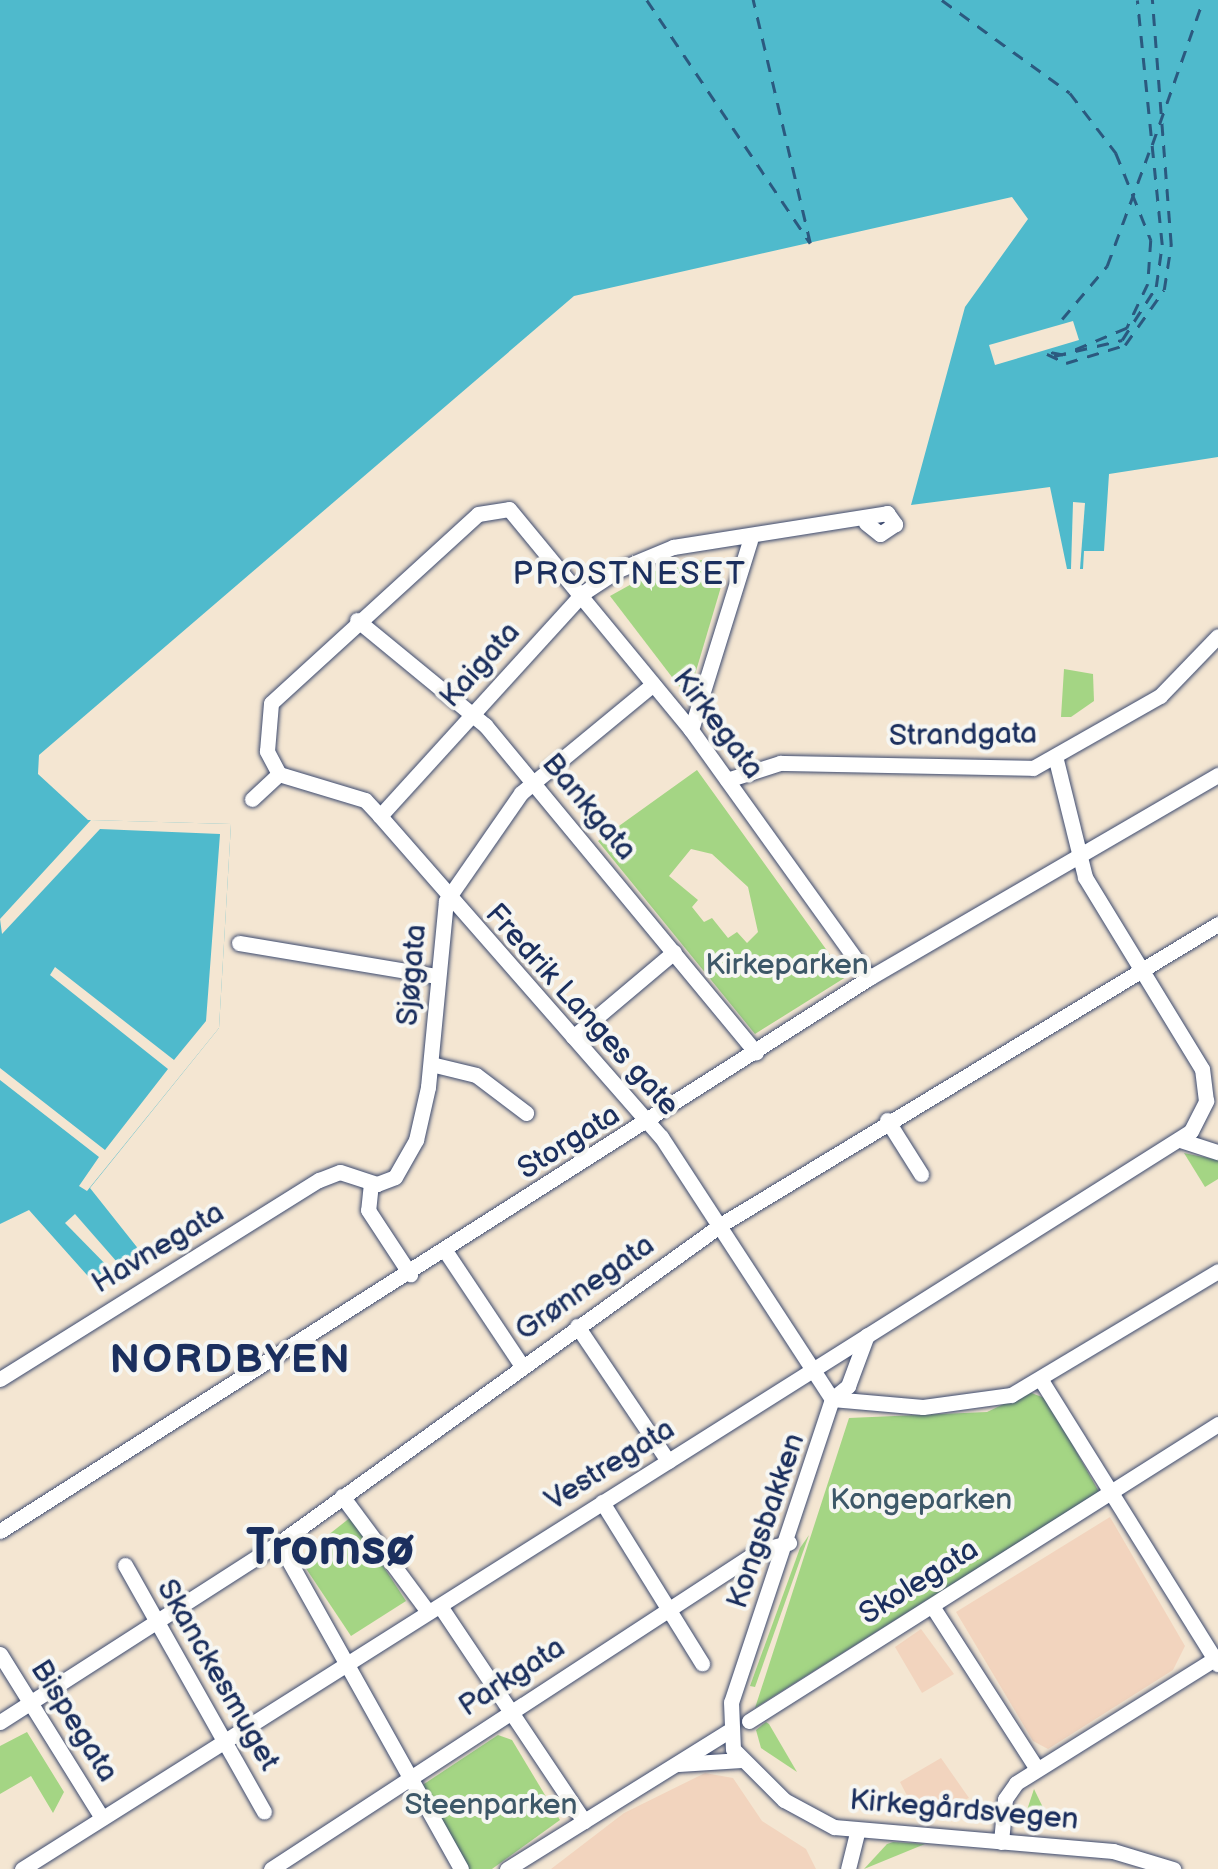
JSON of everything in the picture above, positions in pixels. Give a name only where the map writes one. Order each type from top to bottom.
[{"type":"street","name":"Kirkegata","points":[[356,620],[478,514],[513,512],[691,730],[869,978]]},
{"type":"street","name":"Kaigata","points":[[380,816],[583,593],[653,553],[866,523]]},
{"type":"street","points":[[691,730],[750,540]]},
{"type":"street","points":[[252,799],[280,774],[267,751],[269,708],[356,620]]},
{"type":"street","name":"Bankgata","points":[[356,620],[474,715],[756,1053]]},
{"type":"street","name":"Strandgata","points":[[727,780],[774,763],[1033,768],[1056,760],[1160,696],[1218,636]]},
{"type":"street","name":"Sjøgata","points":[[370,1183],[388,1182],[406,1162],[432,1064],[446,902],[533,782],[653,684]]},
{"type":"street","points":[[1056,760],[1078,857],[1213,1091]]},
{"type":"street","name":"Fredrik Langes gate","points":[[280,774],[365,800],[380,816],[446,902],[649,1124],[722,1224],[832,1399]]},
{"type":"street","name":"Storgata","points":[[0,1531],[649,1124],[869,978],[1218,775]]},
{"type":"street","name":"Grønnegata","points":[[0,1722],[278,1543],[722,1224],[887,1120],[1218,924]]},
{"type":"street","points":[[239,943],[437,976]]},
{"type":"street","points":[[573,1038],[674,952]]},
{"type":"street","points":[[432,1064],[476,1074],[526,1113]]},
{"type":"street","name":"Vestregata","points":[[22,1869],[227,1743],[602,1502],[815,1375],[867,1335],[1180,1140],[1213,1091]]},
{"type":"street","points":[[887,1120],[922,1174]]},
{"type":"street","points":[[1180,1140],[1218,1152]]},
{"type":"street","name":"Havnegata","points":[[0,1379],[319,1180],[348,1173],[370,1183]]},
{"type":"street","points":[[370,1183],[368,1210],[410,1274]]},
{"type":"street","points":[[446,1252],[522,1366]]},
{"type":"street","points":[[832,1399],[951,1406],[1041,1380],[1218,1272]]},
{"type":"street","points":[[577,1326],[668,1461]]},
{"type":"street","name":"Kongsbakken","points":[[727,1732],[832,1399],[848,1386],[867,1335]]},
{"type":"street","points":[[1000,1842],[1007,1794],[1037,1769],[1217,1660],[1041,1380]]},
{"type":"street","name":"Skolegata","points":[[749,1722],[1218,1424]]},
{"type":"street","points":[[342,1496],[510,1710],[584,1821]]},
{"type":"street","points":[[602,1502],[702,1663]]},
{"type":"street","points":[[278,1543],[347,1663],[404,1780],[461,1869]]},
{"type":"street","name":"Parkgata","points":[[271,1869],[666,1609],[760,1550],[789,1543]]},
{"type":"street","name":"Skanckesmuget","points":[[125,1566],[264,1812]]},
{"type":"street","points":[[932,1606],[1037,1769]]},
{"type":"street","name":"Bispegata","points":[[0,1654],[102,1818]]},
{"type":"street","points":[[507,1869],[727,1732]]},
{"type":"street","name":"Kirkegårdsvegen","points":[[727,1732],[742,1760],[797,1810],[857,1832],[1113,1852],[1173,1869]]},
{"type":"street","points":[[678,1764],[742,1760]]},
{"type":"street","points":[[848,1869],[857,1832]]},
{"type":"shaded area","points":[[1110,1517],[1185,1646],[1173,1670],[1048,1749],[1033,1741],[956,1612]]},
{"type":"shaded area","points":[[921,1629],[954,1674],[922,1693],[895,1647]]},
{"type":"shaded area","points":[[941,1758],[969,1798],[919,1819],[900,1782]]},
{"type":"shaded area","points":[[705,1773],[733,1778],[762,1821],[806,1849],[816,1869],[551,1869],[624,1813]]},
{"type":"green space","points":[[706,559],[722,566],[723,580],[688,698],[610,596],[655,571]]},
{"type":"green space","points":[[1064,669],[1093,674],[1094,701],[1071,717],[1061,717]]},
{"type":"green space","name":"Kirkeparken","points":[[697,770],[846,977],[755,1034],[598,841]],"holes":[[[691,849],[712,854],[748,887],[758,932],[747,943],[737,932],[728,938],[712,918],[704,922],[692,907],[698,900],[669,876]]]},
{"type":"green space","points":[[1184,1153],[1218,1160],[1218,1179],[1205,1187]]},
{"type":"green space","name":"Kongeparken","points":[[1029,1392],[1047,1399],[1099,1492],[755,1708],[849,1418],[987,1412]]},
{"type":"green space","points":[[351,1517],[406,1601],[351,1636],[299,1558]]},
{"type":"green space","points":[[809,1535],[755,1687],[750,1686],[800,1548]]},
{"type":"green space","points":[[766,1722],[797,1772],[761,1748],[756,1730]]},
{"type":"green space","points":[[27,1732],[64,1792],[53,1813],[31,1776],[0,1794],[0,1746]]},
{"type":"green space","name":"Steenparken","points":[[498,1735],[512,1740],[560,1820],[492,1869],[466,1869],[421,1786]]},
{"type":"green space","points":[[1034,1789],[1051,1824],[1050,1829],[1024,1819]]},
{"type":"green space","points":[[893,1842],[925,1844],[864,1869]]},
{"type":"water","points":[[0,0],[1218,0],[1218,457],[1109,474],[1104,551],[1084,551],[1083,569],[1067,569],[1050,487],[911,505],[965,307],[1028,219],[1012,197],[574,296],[39,755],[38,774],[88,820],[231,824],[219,1028],[90,1188],[140,1251],[95,1284],[29,1210],[0,1224]]},
{"type":"pier","points":[[1073,321],[1079,340],[995,365],[989,345]]},
{"type":"pier","points":[[1073,502],[1085,503],[1080,569],[1071,569]]},
{"type":"pier","points":[[91,820],[231,824],[219,1028],[87,1191],[79,1186],[99,1157],[0,1080],[0,1068],[105,1150],[168,1069],[50,975],[55,967],[174,1060],[206,1021],[220,834],[100,829],[2,934],[0,919]]},
{"type":"pier","points":[[75,1214],[124,1270],[117,1276],[65,1223]]},
{"type":"ferry route","points":[[647,0],[810,243],[753,0]]},
{"type":"ferry route","points":[[942,0],[1070,93],[1116,153],[1151,240],[1148,284],[1127,328],[1063,355],[1043,351]]},
{"type":"ferry route","points":[[1054,356],[1122,340],[1156,287],[1162,245],[1137,0]]},
{"type":"ferry route","points":[[1047,354],[1066,363],[1125,345],[1164,290],[1171,245],[1152,0]]},
{"type":"ferry route","points":[[1152,145],[1203,0]]},
{"type":"ferry route","points":[[1062,319],[1107,266],[1149,152]]},
{"type":"district","name":"PROSTNESET","points":[[630,575]]},
{"type":"district","name":"NORDBYEN","points":[[231,1360]]},
{"type":"district","name":"Tromsø","points":[[330,1550]]}]
